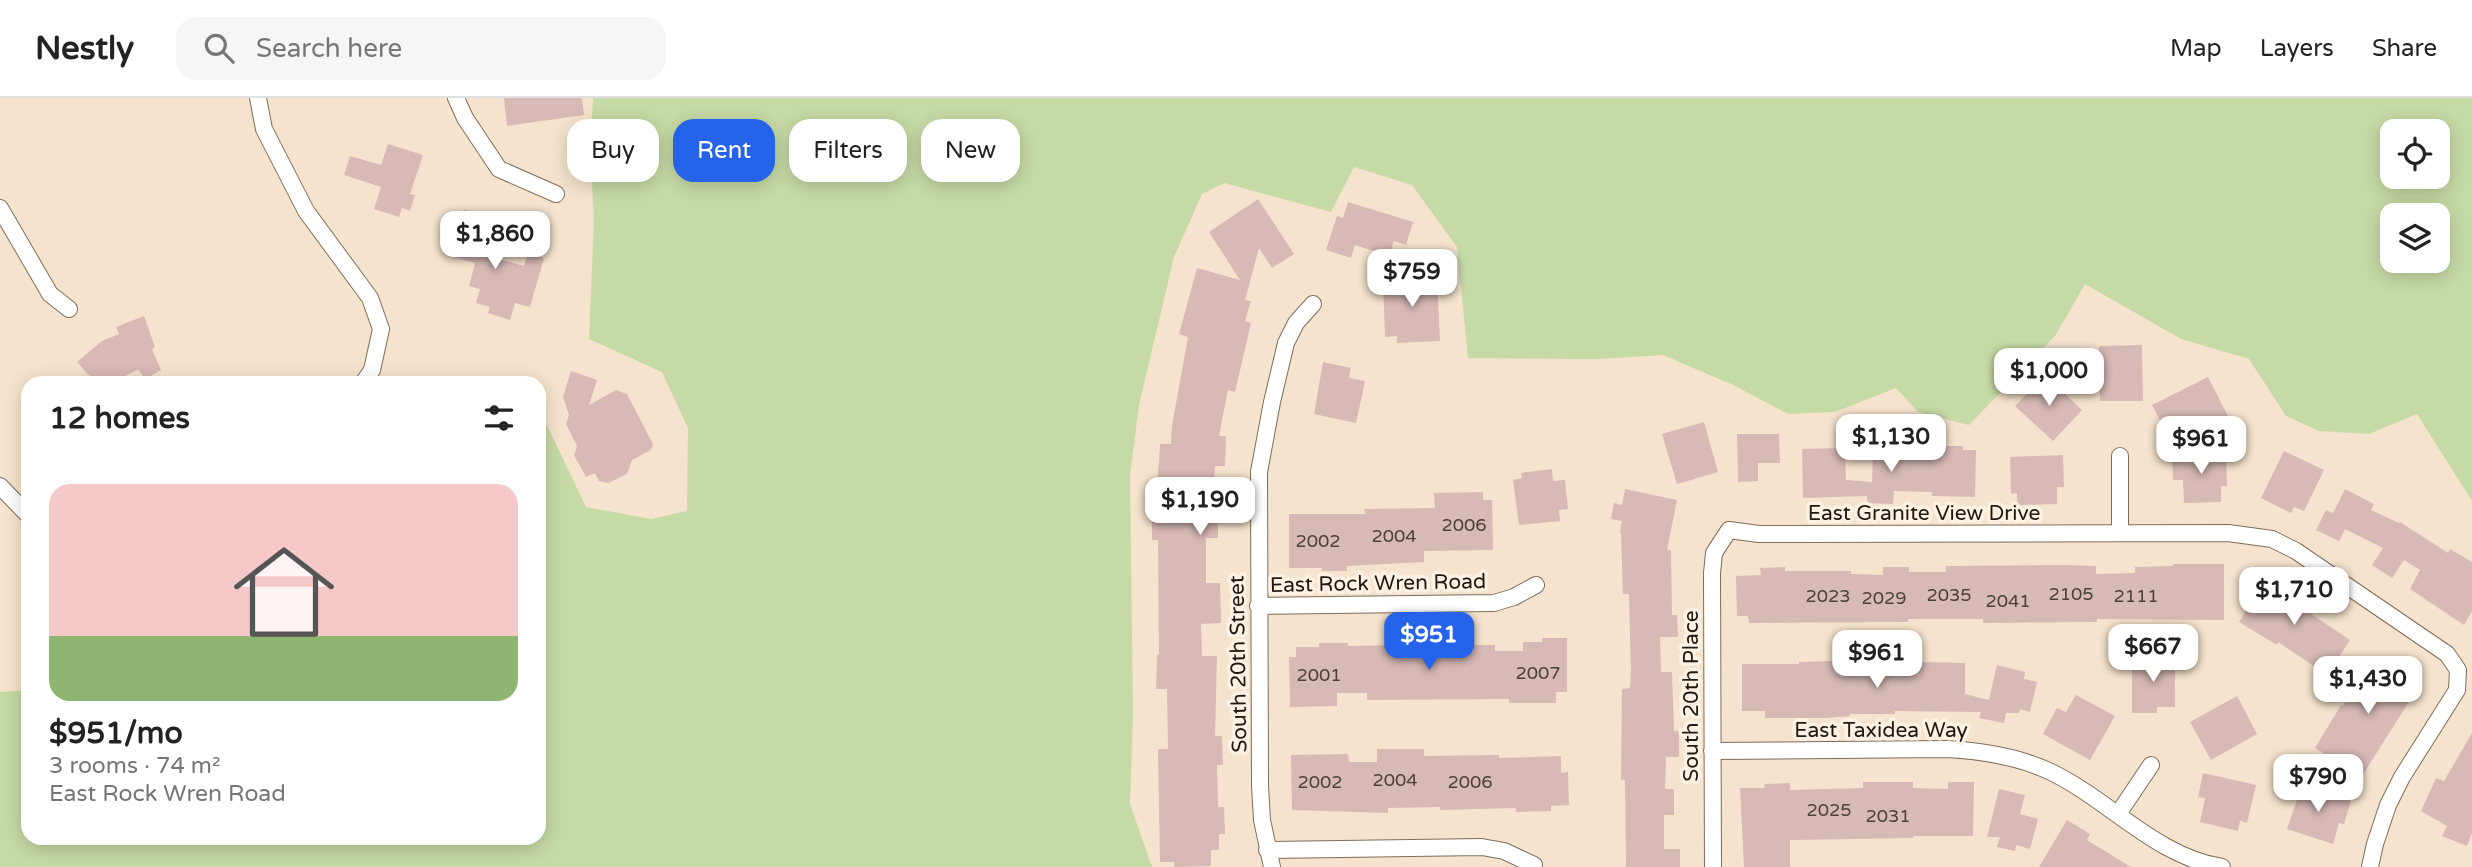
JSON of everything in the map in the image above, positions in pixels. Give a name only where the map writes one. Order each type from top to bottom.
[{"type":"street","points":[[258,98],[264,129],[306,211],[370,298],[380,329],[372,370],[368,376]]},
{"type":"street","points":[[456,98],[465,118],[499,169],[556,194]]},
{"type":"street","points":[[0,208],[50,294],[69,309]]},
{"type":"street","name":"South 20th Street","points":[[1272,867],[1267,850],[1260,786],[1259,472],[1263,442],[1286,343],[1296,323],[1313,304]]},
{"type":"street","points":[[2120,456],[2120,533]]},
{"type":"street","points":[[0,486],[21,508]]},
{"type":"street","name":"East Granite View Drive","points":[[1729,530],[1759,534],[2228,533],[2272,539],[2296,551],[2447,654],[2458,670],[2457,690],[2402,777],[2388,805],[2370,867]]},
{"type":"street","name":"South 20th Place","points":[[1713,867],[1712,573],[1714,553],[1729,530]]},
{"type":"street","name":"East Rock Wren Road","points":[[1258,606],[1494,603],[1514,597],[1536,585]]},
{"type":"street","name":"East Taxidea Way","points":[[1712,751],[1982,751],[2021,760],[2051,772],[2182,855],[2208,865],[2222,867]]},
{"type":"street","points":[[2118,814],[2151,765]]},
{"type":"street","points":[[1267,850],[1482,847],[1504,851],[1534,864]]},
{"type":"green space","points":[[593,98],[2472,98],[2472,501],[2417,414],[2369,434],[2319,431],[2286,416],[2249,359],[2181,339],[2085,284],[2055,336],[1969,425],[1918,412],[1896,388],[1835,412],[1788,414],[1733,385],[1663,355],[1599,359],[1468,358],[1457,247],[1412,185],[1354,167],[1331,212],[1224,183],[1202,194],[1174,257],[1139,405],[1130,475],[1133,715],[1130,804],[1152,867],[0,867],[0,692],[21,690],[21,845],[546,845],[546,423],[586,507],[651,519],[687,511],[688,428],[662,372],[589,339],[594,219],[592,182],[659,182],[659,119],[592,119]]},
{"type":"building","points":[[504,98],[582,98],[584,115],[507,126]]},
{"type":"building","points":[[388,144],[423,155],[410,194],[415,195],[410,211],[402,208],[399,217],[374,209],[381,187],[344,175],[350,156],[381,165]]},
{"type":"building","points":[[1258,199],[1294,254],[1272,268],[1259,248],[1245,300],[1251,301],[1245,321],[1251,323],[1235,392],[1228,390],[1219,436],[1226,436],[1225,466],[1215,466],[1212,510],[1218,510],[1218,538],[1206,538],[1206,583],[1220,583],[1221,623],[1201,624],[1202,656],[1217,656],[1215,736],[1222,736],[1223,765],[1217,765],[1218,807],[1224,807],[1225,834],[1219,834],[1219,850],[1211,850],[1211,866],[1174,867],[1174,862],[1160,862],[1158,749],[1168,749],[1167,689],[1156,689],[1159,655],[1158,540],[1152,540],[1152,521],[1162,521],[1162,494],[1157,493],[1160,444],[1171,444],[1188,337],[1179,334],[1197,268],[1240,280],[1209,232]]},
{"type":"building","points":[[1348,202],[1413,222],[1406,245],[1394,241],[1389,256],[1355,245],[1351,258],[1326,250],[1337,216],[1343,218]]},
{"type":"building","points":[[464,210],[486,216],[476,249],[485,252],[484,255],[524,266],[528,253],[544,258],[530,307],[515,303],[510,320],[488,313],[490,307],[476,303],[480,289],[469,286],[475,263],[450,256]]},
{"type":"building","points":[[1437,276],[1440,341],[1397,343],[1397,336],[1385,337],[1383,279]]},
{"type":"building","points":[[144,316],[155,347],[152,349],[161,370],[151,376],[143,376],[138,370],[126,376],[90,376],[77,362],[102,341],[119,334],[116,327]]},
{"type":"building","points":[[2142,345],[2143,401],[2100,401],[2099,346]]},
{"type":"building","points":[[1323,362],[1351,368],[1349,378],[1365,381],[1356,423],[1314,414]]},
{"type":"building","points":[[571,371],[597,380],[589,405],[616,390],[627,394],[653,444],[651,450],[632,460],[627,474],[608,483],[599,481],[595,473],[586,477],[574,455],[577,446],[566,424],[569,415],[563,397]]},
{"type":"building","points":[[2045,375],[2082,410],[2053,441],[2015,406]]},
{"type":"building","points":[[2208,377],[2231,422],[2176,450],[2152,405]]},
{"type":"building","points":[[1704,422],[1718,472],[1677,484],[1662,434]]},
{"type":"building","points":[[1737,434],[1779,434],[1780,463],[1758,463],[1758,481],[1738,482]]},
{"type":"building","points":[[1932,446],[1963,446],[1963,450],[1976,450],[1975,497],[1932,496],[1932,492],[1894,491],[1893,504],[1867,503],[1867,496],[1803,498],[1802,449],[1845,448],[1846,480],[1872,482],[1873,453],[1932,453]]},
{"type":"building","points":[[2284,451],[2324,470],[2304,511],[2294,507],[2291,513],[2261,498]]},
{"type":"building","points":[[2226,454],[2227,486],[2221,486],[2221,502],[2184,503],[2183,480],[2173,480],[2172,455]]},
{"type":"building","points":[[2063,455],[2064,487],[2057,487],[2057,504],[2017,505],[2017,493],[2011,494],[2010,457]]},
{"type":"building","points":[[1552,469],[1553,481],[1565,480],[1568,509],[1559,510],[1560,521],[1519,525],[1513,480],[1522,478],[1521,473]]},
{"type":"building","points":[[1625,489],[1677,500],[1667,550],[1671,550],[1672,615],[1677,615],[1678,637],[1660,637],[1661,672],[1672,672],[1674,731],[1679,731],[1679,757],[1666,757],[1665,789],[1674,789],[1674,815],[1664,815],[1664,849],[1680,849],[1680,867],[1626,867],[1625,780],[1621,780],[1622,689],[1630,688],[1629,594],[1623,594],[1620,532],[1622,521],[1611,519],[1614,503],[1622,505]]},
{"type":"building","points":[[2345,489],[2374,504],[2371,510],[2400,522],[2448,553],[2450,549],[2472,562],[2472,611],[2464,625],[2410,589],[2420,570],[2404,560],[2392,578],[2372,565],[2383,548],[2345,529],[2339,541],[2316,530],[2326,510],[2333,513]]},
{"type":"building","points":[[1483,492],[1483,500],[1492,500],[1493,550],[1424,551],[1424,562],[1347,566],[1347,571],[1289,568],[1289,514],[1365,514],[1364,509],[1435,508],[1434,493]]},
{"type":"building","points":[[2224,564],[2224,620],[2097,619],[2097,622],[1983,623],[1983,619],[1908,619],[1908,622],[1749,623],[1748,616],[1737,616],[1736,576],[1761,575],[1760,568],[1785,567],[1785,571],[1851,571],[1851,574],[1883,575],[1883,567],[1909,567],[1909,572],[1946,572],[1946,566],[2064,565],[2096,566],[2096,574],[2135,573],[2135,567]]},
{"type":"building","points":[[2265,579],[2302,601],[2299,606],[2350,640],[2327,675],[2278,642],[2277,645],[2239,622]]},
{"type":"building","points":[[1542,638],[1567,638],[1567,692],[1556,692],[1556,703],[1509,703],[1509,699],[1367,700],[1367,693],[1337,693],[1337,706],[1290,707],[1289,657],[1296,657],[1296,647],[1319,647],[1319,643],[1348,643],[1348,646],[1425,642],[1495,645],[1495,651],[1523,651],[1523,642],[1542,642]]},
{"type":"building","points":[[2132,657],[2175,657],[2175,707],[2157,707],[2157,713],[2132,713]]},
{"type":"building","points":[[2372,657],[2422,685],[2362,776],[2315,748]]},
{"type":"building","points":[[1895,661],[1895,665],[1922,666],[1922,662],[1965,663],[1965,694],[1989,700],[1997,665],[2025,672],[2024,679],[2037,682],[2030,712],[2020,709],[2019,713],[2006,713],[2004,723],[1979,718],[1981,712],[1895,711],[1895,714],[1850,714],[1826,718],[1765,718],[1765,711],[1742,711],[1742,664]]},
{"type":"building","points":[[2076,695],[2115,716],[2090,760],[2043,734],[2057,708],[2066,712]]},
{"type":"building","points":[[2237,696],[2257,734],[2211,760],[2190,722]]},
{"type":"building","points":[[2472,733],[2472,833],[2467,846],[2442,836],[2447,826],[2421,811],[2436,778],[2444,781]]},
{"type":"building","points":[[1377,749],[1424,749],[1424,756],[1561,756],[1561,773],[1568,772],[1569,805],[1551,806],[1551,811],[1516,812],[1516,808],[1440,810],[1440,807],[1388,808],[1388,813],[1292,810],[1291,755],[1348,754],[1349,762],[1377,762]]},
{"type":"building","points":[[2203,773],[2256,785],[2247,823],[2240,821],[2238,831],[2200,822],[2205,798],[2198,797]]},
{"type":"building","points":[[1863,782],[1913,782],[1913,788],[1948,789],[1948,782],[1974,782],[1973,836],[1790,840],[1790,867],[1744,867],[1740,788],[1765,788],[1764,784],[1790,783],[1790,790],[1863,788]]},
{"type":"building","points":[[2302,785],[2351,801],[2344,824],[2339,823],[2333,844],[2287,829]]},
{"type":"building","points":[[1999,789],[2025,795],[2020,814],[2038,819],[2030,849],[2016,845],[2015,851],[1997,847],[2000,837],[1987,837]]},
{"type":"building","points":[[2067,820],[2090,834],[2087,840],[2131,867],[2039,867]]}]
